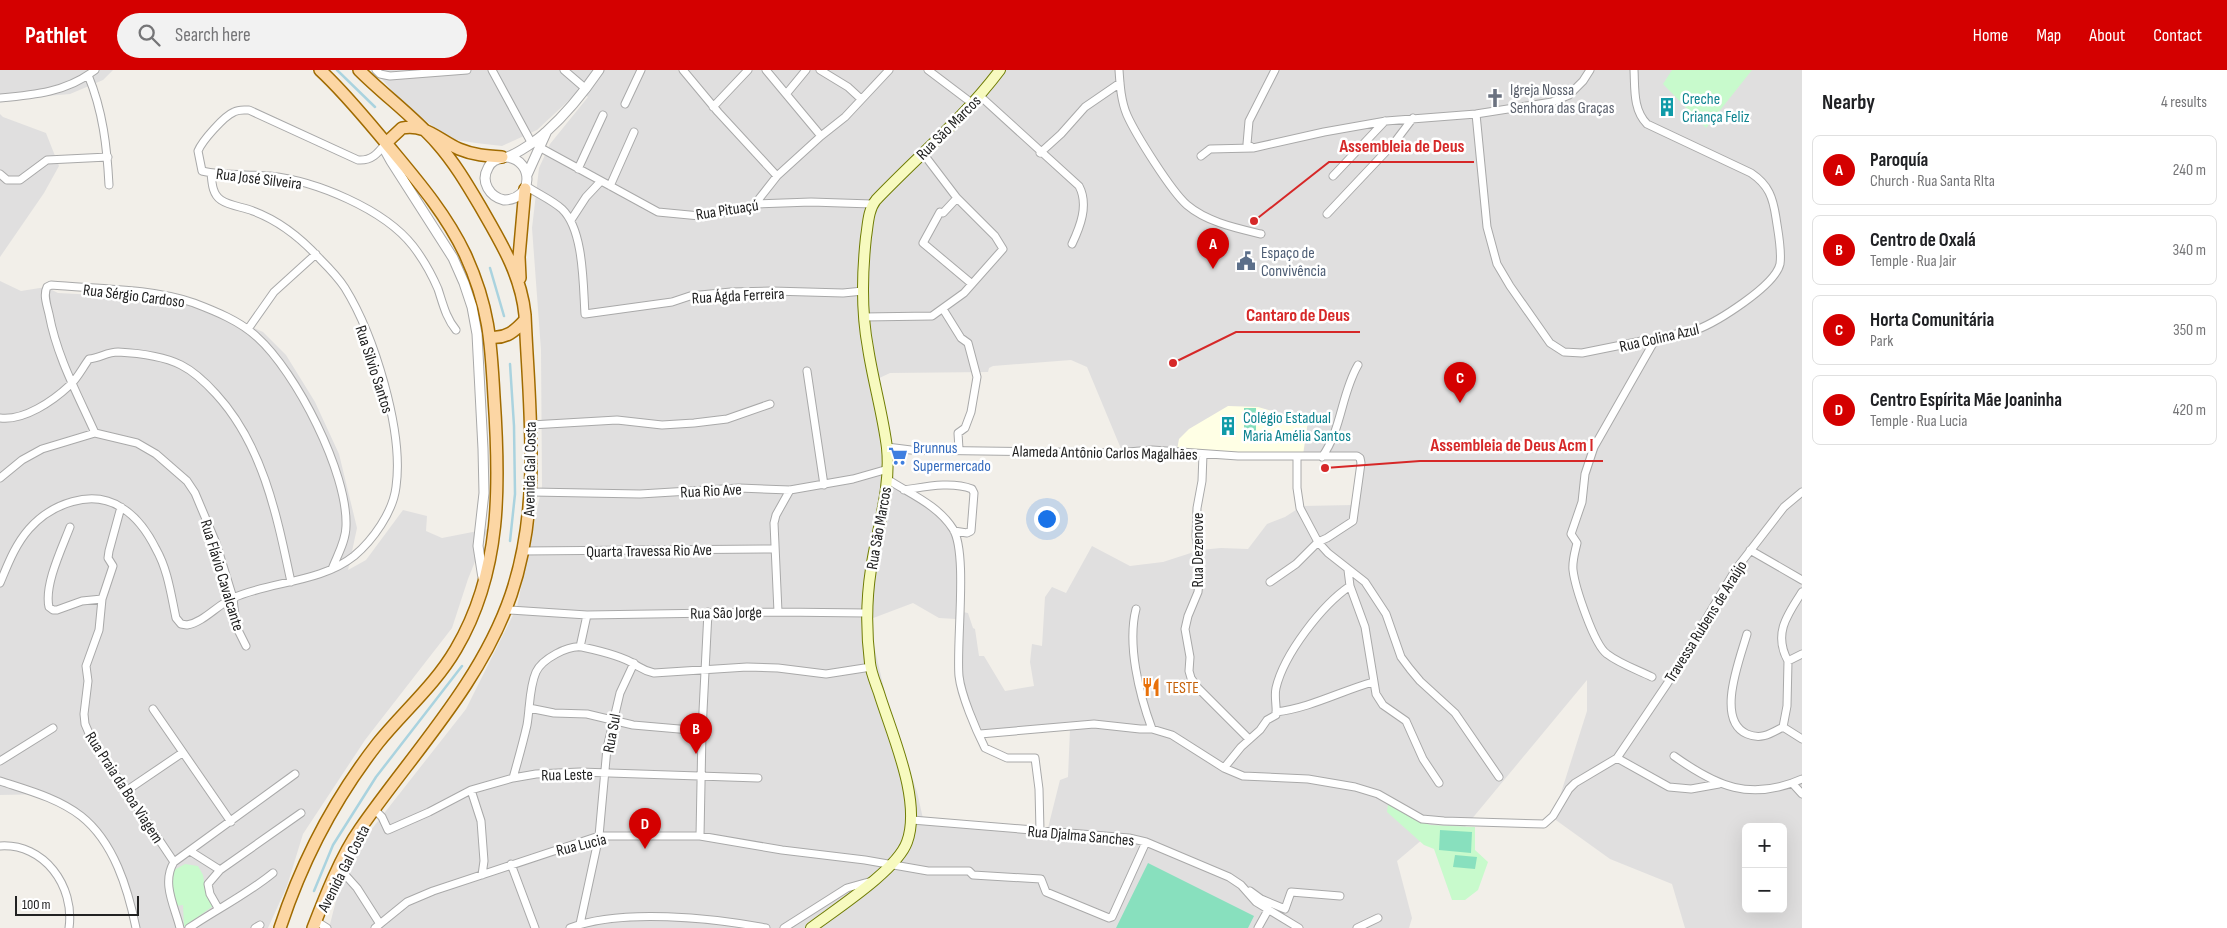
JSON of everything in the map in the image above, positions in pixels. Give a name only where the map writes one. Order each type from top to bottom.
[{"type":"main road","name":"Avenida Gal Costa","points":[[280,928],[316,840],[358,770],[380,740],[442,670],[467,629],[483,582],[492,546],[498,493],[498,446],[491,337],[475,278],[453,232],[421,185],[320,70]]},
{"type":"main road","name":"Avenida Gal Costa","points":[[315,924],[356,834],[456,698],[480,661],[512,594],[523,551],[532,492],[531,425],[525,320],[521,287],[507,254],[446,153],[423,128],[359,70]]},
{"type":"main road","name":"Rua São Marcos","points":[[811,928],[892,864],[905,847],[912,820],[909,792],[870,666],[866,614],[871,566],[876,549],[888,474],[887,447],[867,345],[864,317],[864,259],[872,204],[922,152],[973,104],[1000,70]]},
{"type":"main road","points":[[386,143],[402,128],[423,128],[458,149],[471,154],[505,157]]},
{"type":"main road","points":[[521,287],[519,257],[525,189]]},
{"type":"main road","points":[[491,337],[501,338],[511,334],[525,320]]},
{"type":"street","points":[[0,98],[33,95],[58,90],[94,70]]},
{"type":"street","points":[[376,70],[380,74],[390,76],[467,70]]},
{"type":"street","points":[[492,70],[535,145]]},
{"type":"street","points":[[564,70],[586,89]]},
{"type":"street","points":[[535,145],[492,162],[486,170],[485,181],[488,191],[496,198],[512,199],[525,189],[535,145],[586,89],[599,70]]},
{"type":"street","points":[[625,104],[641,70]]},
{"type":"street","points":[[683,70],[713,107],[777,176]]},
{"type":"street","points":[[713,107],[748,70]]},
{"type":"street","points":[[766,70],[821,136]]},
{"type":"street","points":[[787,93],[806,70]]},
{"type":"street","points":[[820,70],[848,87],[861,99]]},
{"type":"street","points":[[756,204],[777,176],[821,136],[845,118],[889,70]]},
{"type":"street","points":[[928,70],[973,104]]},
{"type":"street","points":[[1119,70],[1127,115],[1172,188],[1186,204],[1216,220],[1262,234]]},
{"type":"street","points":[[1253,148],[1247,144],[1249,121],[1275,70]]},
{"type":"street","points":[[1201,156],[1210,149],[1253,148],[1363,124],[1413,118],[1476,114],[1552,102],[1569,95],[1577,88],[1590,70]]},
{"type":"street","name":"Rua Colina Azul","points":[[1476,114],[1487,227],[1493,251],[1510,286],[1550,342],[1564,352],[1582,353],[1696,330],[1712,324],[1726,315],[1773,278],[1780,264],[1775,208],[1768,188],[1758,178],[1740,167],[1647,124],[1636,106],[1634,70]]},
{"type":"street","points":[[88,75],[104,122],[109,186]]},
{"type":"street","points":[[1040,153],[1061,134],[1085,107],[1120,84]]},
{"type":"street","points":[[980,96],[1040,153],[1075,182],[1081,191],[1083,213],[1080,227],[1072,244]]},
{"type":"street","name":"Rua José Silveira","points":[[386,143],[369,160],[358,160],[250,110],[236,110],[230,113],[199,148],[202,171],[289,178],[321,189],[366,209],[397,230],[412,245],[434,281],[446,315],[456,330]]},
{"type":"street","points":[[578,169],[603,115]]},
{"type":"street","points":[[1327,214],[1394,143],[1413,118]]},
{"type":"street","points":[[1333,176],[1386,121]]},
{"type":"street","points":[[610,186],[634,132]]},
{"type":"street","points":[[386,143],[386,152],[391,161],[453,258],[464,283],[475,323],[483,448],[484,494],[478,546],[483,582]]},
{"type":"street","name":"Rua Pituaçú","points":[[535,145],[658,212],[700,216],[739,210],[756,204],[811,202],[872,204]]},
{"type":"street","points":[[864,317],[932,316],[972,284],[1003,249],[995,236],[957,198],[922,152]]},
{"type":"street","points":[[0,174],[7,180],[20,180],[47,160],[108,157]]},
{"type":"street","points":[[505,157],[520,162],[527,175]]},
{"type":"street","name":"Rua Silvio Santos","points":[[121,507],[137,520],[157,550],[167,577],[176,618],[181,624],[191,624],[232,598],[332,569],[355,556],[370,541],[383,520],[395,493],[396,457],[388,400],[371,347],[344,287],[316,254],[293,233],[274,220],[252,210],[221,200],[213,188],[211,173]]},
{"type":"street","points":[[525,189],[555,204],[571,220],[586,197],[601,182]]},
{"type":"street","points":[[957,198],[943,213],[940,212],[924,243],[972,284]]},
{"type":"street","name":"Rua Ágda Ferreira","points":[[571,220],[576,235],[585,314],[672,302],[690,296],[731,292],[843,293],[863,291]]},
{"type":"street","points":[[248,329],[274,292],[316,254]]},
{"type":"street","name":"Rua Sérgio Cardoso","points":[[72,384],[52,334],[45,289],[50,286],[168,297],[208,309],[248,329],[274,356],[293,383],[316,424],[327,449],[338,482],[346,522],[344,540],[332,569]]},
{"type":"street","points":[[943,309],[961,338],[968,343],[977,377],[971,412],[964,428],[958,433],[959,449]]},
{"type":"street","points":[[475,323],[481,332],[491,337]]},
{"type":"street","points":[[1652,677],[1607,654],[1597,640],[1585,613],[1576,582],[1573,557],[1577,543],[1571,534],[1582,502],[1585,474],[1594,448],[1654,340]]},
{"type":"street","points":[[0,418],[10,419],[28,413],[72,384],[89,359],[119,352],[169,360],[182,365],[206,383],[230,410],[244,430],[252,446],[278,523],[291,582]]},
{"type":"street","points":[[1322,456],[1331,444],[1348,383],[1358,364]]},
{"type":"street","points":[[807,371],[824,485]]},
{"type":"street","points":[[72,384],[94,433]]},
{"type":"street","points":[[531,425],[617,420],[662,425],[694,423],[726,419],[770,404]]},
{"type":"street","name":"Rua Flávio Cavalcante","points":[[0,478],[22,460],[42,449],[94,433],[119,437],[142,445],[187,480],[195,493],[210,526],[232,598],[236,626],[246,646]]},
{"type":"street","name":"Alameda Antônio Carlos Magalhães","points":[[887,447],[911,450],[959,449],[1116,453],[1152,450],[1203,454],[1298,457],[1357,456],[1361,463],[1353,521],[1328,538],[1318,542]]},
{"type":"street","name":"Rua Dezenove","points":[[1203,454],[1196,536],[1200,572],[1198,592],[1188,616],[1186,629],[1191,678],[1198,688],[1249,739]]},
{"type":"street","points":[[1298,457],[1297,488],[1300,508],[1318,542],[1348,570],[1365,582],[1378,599],[1394,634],[1401,657],[1420,681],[1454,713],[1499,777]]},
{"type":"street","points":[[888,474],[904,490],[935,509],[954,531],[958,541],[960,582],[960,678],[985,748],[1007,758],[1035,758],[1040,799],[1040,831]]},
{"type":"street","name":"Rua Rio Ave","points":[[532,492],[640,494],[739,488],[790,490],[888,474]]},
{"type":"street","points":[[904,490],[930,486],[954,486],[972,489],[974,493],[970,531],[967,533],[954,531]]},
{"type":"street","points":[[778,612],[775,549],[776,515],[790,490]]},
{"type":"street","name":"Travessa Rubens de Araújo","points":[[1617,758],[1667,684],[1723,589],[1750,550],[1784,507],[1802,492]]},
{"type":"street","points":[[0,583],[21,539],[46,514],[75,500],[91,499],[121,507]]},
{"type":"street","name":"Rua Praia da Boa Viagem","points":[[121,507],[109,551],[108,558],[113,566],[102,600],[99,630],[86,666],[88,681],[84,714],[85,724],[87,732],[174,862]]},
{"type":"street","points":[[70,527],[52,580],[48,607],[50,610],[57,610],[82,601],[102,600]]},
{"type":"street","points":[[1270,582],[1296,564],[1318,542]]},
{"type":"street","name":"Quarta Travessa Rio Ave","points":[[523,551],[775,549]]},
{"type":"street","points":[[1750,550],[1802,580]]},
{"type":"street","points":[[1348,570],[1350,586],[1364,627],[1373,682],[1379,700],[1406,721],[1423,759],[1439,782]]},
{"type":"street","points":[[1276,712],[1276,689],[1290,657],[1300,640],[1332,602],[1350,586]]},
{"type":"street","points":[[1747,634],[1730,707],[1734,725],[1742,732],[1757,737],[1770,735],[1783,727],[1788,706],[1788,661],[1780,641],[1784,620],[1802,592]]},
{"type":"street","points":[[1136,609],[1132,625],[1133,650],[1152,729]]},
{"type":"street","name":"Rua São Jorge","points":[[504,612],[510,610],[586,615],[708,612],[866,614]]},
{"type":"street","points":[[700,836],[702,731],[708,612]]},
{"type":"street","points":[[580,647],[586,615]]},
{"type":"street","points":[[513,778],[523,744],[532,684],[542,664],[563,652],[580,647],[634,663],[639,669],[654,673],[747,667],[826,674],[870,666]]},
{"type":"street","points":[[1788,661],[1802,654]]},
{"type":"street","name":"Rua Sul","points":[[580,924],[599,836],[607,748],[620,692],[634,663]]},
{"type":"street","points":[[1224,768],[1276,712],[1298,708],[1373,682]]},
{"type":"street","points":[[529,708],[554,713],[587,714],[613,722],[702,731]]},
{"type":"street","points":[[153,709],[230,822]]},
{"type":"street","points":[[980,734],[1094,724],[1152,729],[1172,734],[1224,768],[1242,776],[1308,779],[1355,787],[1378,794],[1422,819],[1539,825],[1550,820],[1575,783],[1617,758],[1669,787],[1691,789],[1720,784]]},
{"type":"street","points":[[1783,727],[1802,739]]},
{"type":"street","points":[[0,761],[53,728]]},
{"type":"street","points":[[126,791],[182,753]]},
{"type":"street","points":[[1674,756],[1702,776],[1735,789],[1761,789],[1792,783],[1802,779]]},
{"type":"street","name":"Rua Leste","points":[[374,809],[382,817],[388,830],[429,812],[471,790],[513,778],[558,772],[758,778]]},
{"type":"street","points":[[180,928],[169,883],[170,872],[174,862],[295,774]]},
{"type":"street","points":[[0,781],[55,801],[80,816],[96,830],[110,853],[122,879],[136,928]]},
{"type":"street","points":[[1792,783],[1802,794]]},
{"type":"street","points":[[471,790],[482,822],[484,861],[482,874]]},
{"type":"street","points":[[218,908],[210,894],[208,884],[220,870],[301,812]]},
{"type":"street","name":"Rua Djalma Sanches","points":[[912,820],[1118,837],[1146,842],[1242,884],[1261,899],[1285,909],[1291,892],[1340,896]]},
{"type":"street","name":"Rua Lucia","points":[[378,926],[407,902],[511,864],[599,836],[700,836],[782,850],[928,870],[969,871],[974,875],[1041,879],[1046,892],[1110,918],[1146,842]]},
{"type":"street","points":[[0,846],[26,848],[45,860],[58,878],[64,891],[69,913],[69,928]]},
{"type":"street","points":[[190,851],[220,870]]},
{"type":"street","points":[[511,864],[535,928]]},
{"type":"street","points":[[339,868],[357,888],[378,926]]},
{"type":"street","points":[[190,928],[218,908],[230,904],[273,873]]},
{"type":"street","points":[[784,928],[846,888],[872,881]]},
{"type":"street","name":"Rua Djalma Sanches","points":[[1242,884],[1253,899],[1299,928]]},
{"type":"street","points":[[1258,928],[1268,910]]},
{"type":"street","points":[[570,928],[580,924],[618,919],[674,918],[719,920],[766,928]]},
{"type":"street","points":[[1358,928],[1378,918]]},
{"type":"street","points":[[315,924],[327,928]]},
{"type":"shaded area","points":[[0,70],[113,70],[103,80],[70,94],[0,100]]},
{"type":"shaded area","points":[[374,70],[1802,70],[1802,928],[1685,928],[1672,884],[1610,859],[1553,818],[1587,711],[1587,680],[1461,832],[1430,833],[1397,861],[1412,918],[1409,928],[329,928],[338,893],[360,844],[466,709],[517,607],[542,486],[541,350],[532,228],[539,168],[550,144],[588,97],[580,90],[537,130],[502,146],[449,139],[403,103]],"holes":[[[1071,360],[1087,367],[1124,456],[1152,451],[1358,459],[1353,505],[1302,506],[1285,517],[1267,524],[1248,549],[1221,548],[1200,550],[1163,562],[1130,566],[1092,546],[1066,593],[1052,587],[1045,597],[1042,646],[1032,644],[1030,662],[1034,686],[1005,691],[984,656],[979,656],[975,629],[968,613],[963,612],[955,537],[935,510],[883,480],[875,380],[890,373],[988,372],[989,368],[993,366]],[[913,603],[939,618],[956,619],[962,674],[968,701],[984,735],[1070,729],[1068,777],[1060,780],[1047,832],[924,823],[917,792],[888,706],[868,620]]]},
{"type":"shaded area","points":[[0,114],[3,117],[46,133],[59,166],[44,193],[0,257]]},
{"type":"shaded area","points":[[0,281],[21,291],[46,287],[58,293],[193,300],[263,332],[286,355],[315,402],[339,454],[357,528],[348,570],[366,560],[403,510],[427,516],[426,531],[442,538],[488,529],[468,579],[452,628],[365,740],[303,834],[287,886],[268,928],[134,928],[126,876],[108,840],[90,819],[47,794],[0,795]]},
{"type":"shaded area","points":[[1228,406],[1258,407],[1308,421],[1303,455],[1258,455],[1177,450],[1179,439],[1189,429]]},
{"type":"green space","points":[[1672,70],[1752,70],[1706,128],[1663,84]]},
{"type":"green space","points":[[1244,408],[1256,408],[1256,432],[1244,432]]},
{"type":"green space","points":[[1388,804],[1430,825],[1475,827],[1475,850],[1488,862],[1478,890],[1465,900],[1452,900],[1434,849],[1424,845],[1387,812]]},
{"type":"green space","points":[[1440,830],[1472,832],[1471,853],[1439,850]]},
{"type":"green space","points":[[1455,855],[1477,857],[1475,869],[1453,867]]},
{"type":"green space","points":[[1148,863],[1254,916],[1248,928],[1116,928]]},
{"type":"green space","points":[[185,864],[198,866],[203,875],[206,894],[213,906],[184,927],[183,905],[176,906],[172,890],[174,870]]},
{"type":"waterway","points":[[337,70],[375,107]]},
{"type":"waterway","points":[[490,268],[504,316]]},
{"type":"waterway","points":[[510,364],[514,426],[515,494],[510,541]]},
{"type":"waterway","points":[[314,891],[333,845],[376,777],[462,666]]},
{"type":"place","name":"Igreja Nossa Senhora das Graças","points":[[1495,98]]},
{"type":"place","name":"Creche Criança Feliz","points":[[1667,107]]},
{"type":"place","name":"Assembleia de Deus","points":[[1254,221]]},
{"type":"place","name":"Espaço de Convivência","points":[[1246,261]]},
{"type":"place","name":"Paroquía","points":[[1213,269]]},
{"type":"place","name":"Cantaro de Deus","points":[[1173,363]]},
{"type":"place","name":"Horta Comunitária","points":[[1460,403]]},
{"type":"place","name":"Colégio Estadual Maria Amélia Santos","points":[[1228,426]]},
{"type":"place","name":"Brunnus Supermercado","points":[[898,456]]},
{"type":"place","name":"Assembleia de Deus Acm I","points":[[1325,468]]},
{"type":"place","name":"TESTE","points":[[1151,687]]},
{"type":"place","name":"Centro de Oxalá","points":[[696,754]]},
{"type":"place","name":"Centro Espírita Mãe Joaninha","points":[[645,849]]}]
